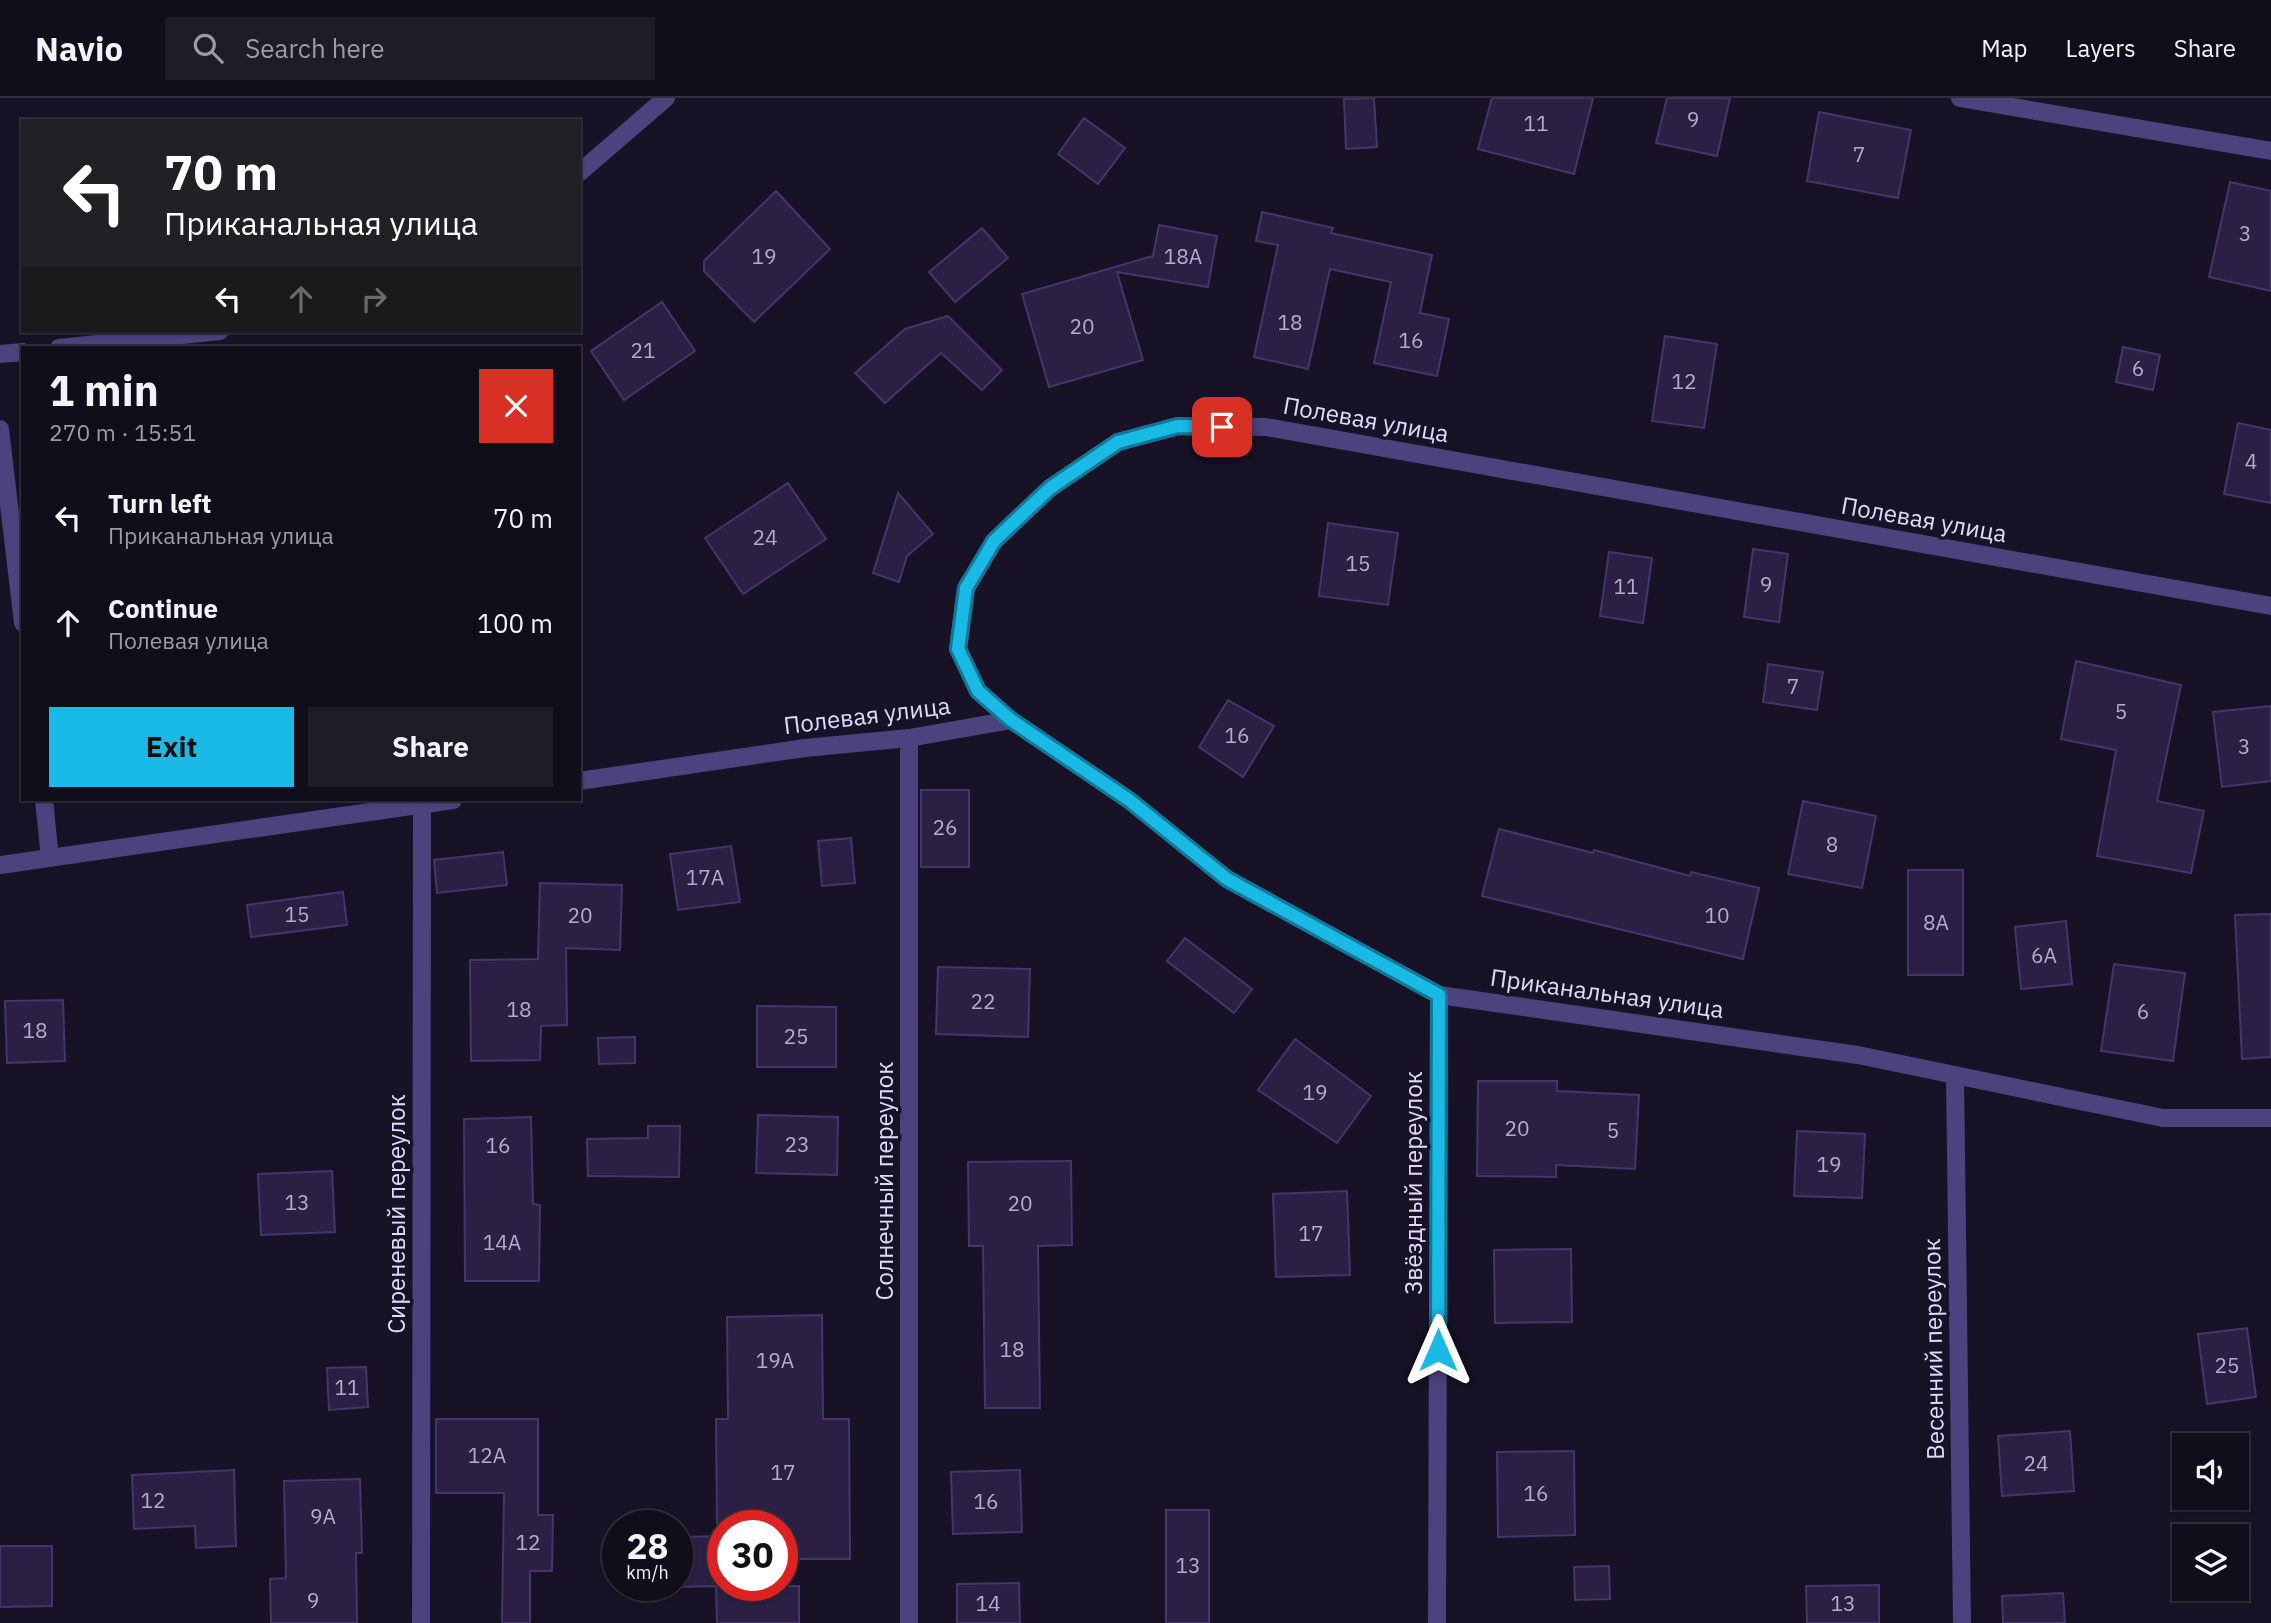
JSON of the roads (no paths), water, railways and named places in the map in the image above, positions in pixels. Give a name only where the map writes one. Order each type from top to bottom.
[{"type":"street","points":[[581,171],[666,98]]},
{"type":"street","points":[[1960,98],[2271,152]]},
{"type":"street","points":[[78,346],[201,333]]},
{"type":"street","points":[[0,354],[21,352]]},
{"type":"street","name":"Полевая улица","points":[[1011,720],[978,691],[958,649],[966,588],[994,541],[1050,488],[1118,442],[1178,426],[1266,427],[2271,606]]},
{"type":"street","points":[[0,429],[21,606]]},
{"type":"street","name":"Полевая улица","points":[[581,781],[805,748],[909,738],[1011,720]]},
{"type":"street","name":"Приканальная улица","points":[[1011,720],[1129,800],[1227,879],[1439,995],[1858,1055],[2163,1118],[2271,1118]]},
{"type":"street","name":"Солнечный переулок","points":[[909,738],[909,1623]]},
{"type":"street","points":[[44,801],[50,858]]},
{"type":"street","points":[[0,865],[445,801]]},
{"type":"street","name":"Сиреневый переулок","points":[[421,1623],[422,804]]},
{"type":"street","name":"Звёздный переулок","points":[[1437,1623],[1439,995]]},
{"type":"street","name":"Весенний переулок","points":[[1955,1075],[1962,1623]]}]
